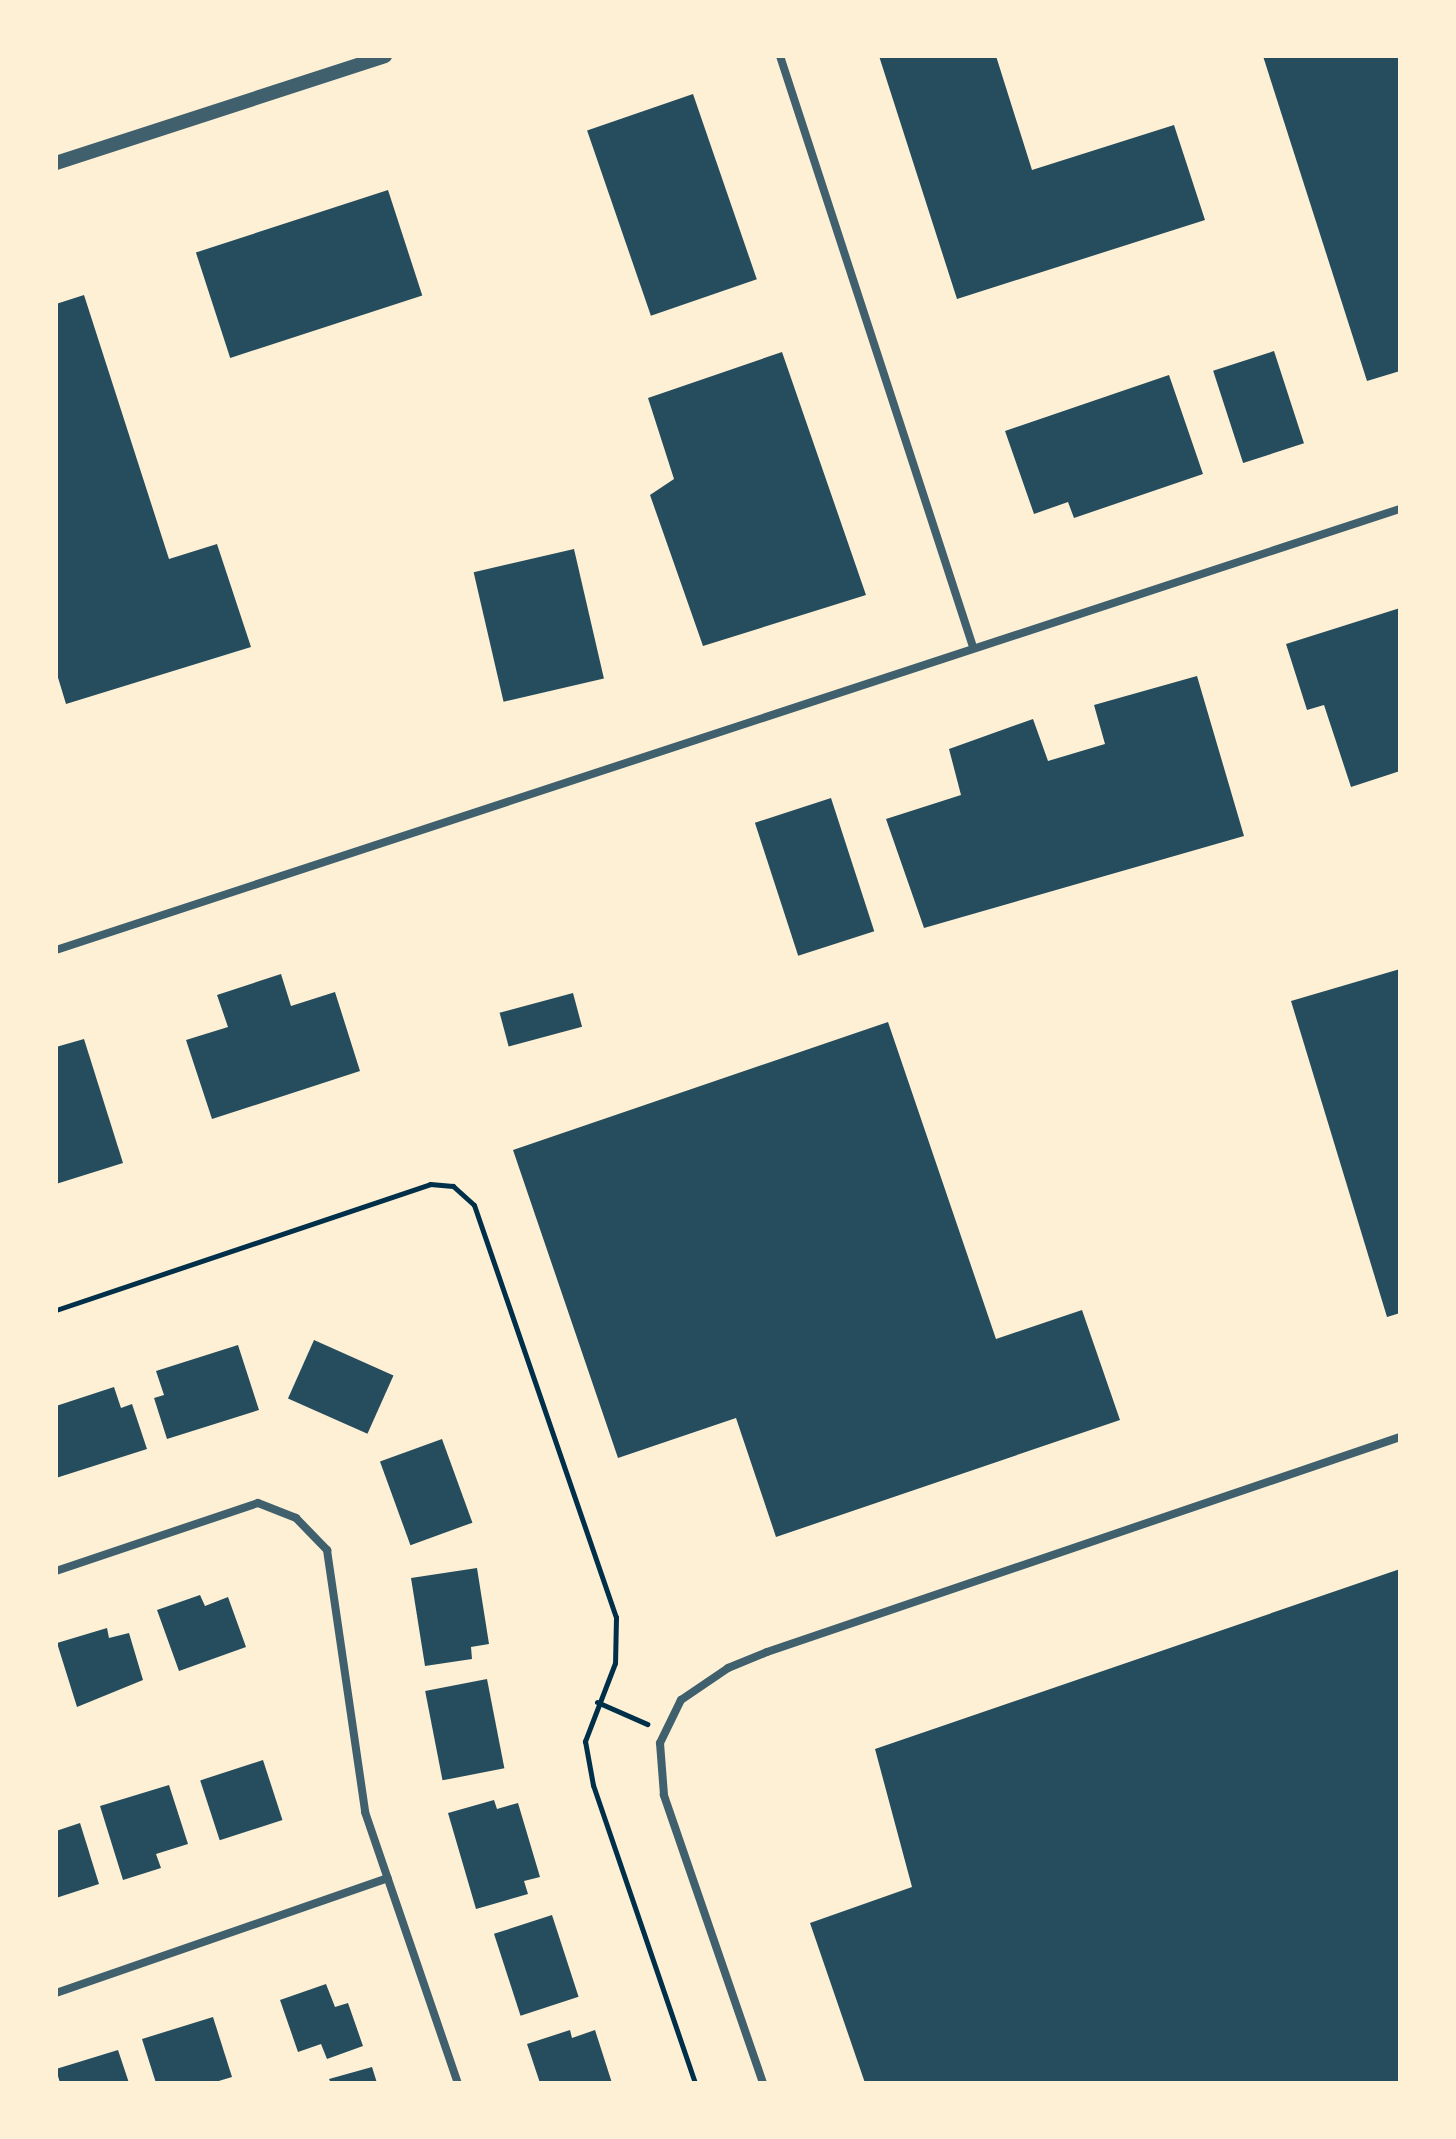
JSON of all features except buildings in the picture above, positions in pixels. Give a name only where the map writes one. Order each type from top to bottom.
[{"type":"street","points":[[56,163],[385,56]]},
{"type":"street","points":[[780,56],[973,647]]},
{"type":"street","points":[[56,950],[1400,509]]},
{"type":"street","points":[[763,2083],[664,1795],[660,1743],[681,1700],[728,1668],[767,1652],[1400,1437]]},
{"type":"street","points":[[56,1571],[258,1503],[296,1518],[327,1550],[365,1812],[458,2083]]},
{"type":"street","points":[[56,1993],[388,1878]]},
{"type":"path","points":[[56,1310],[430,1184],[453,1186],[474,1205],[616,1617],[615,1663],[597,1702],[585,1741],[593,1785],[695,2083]]}]
